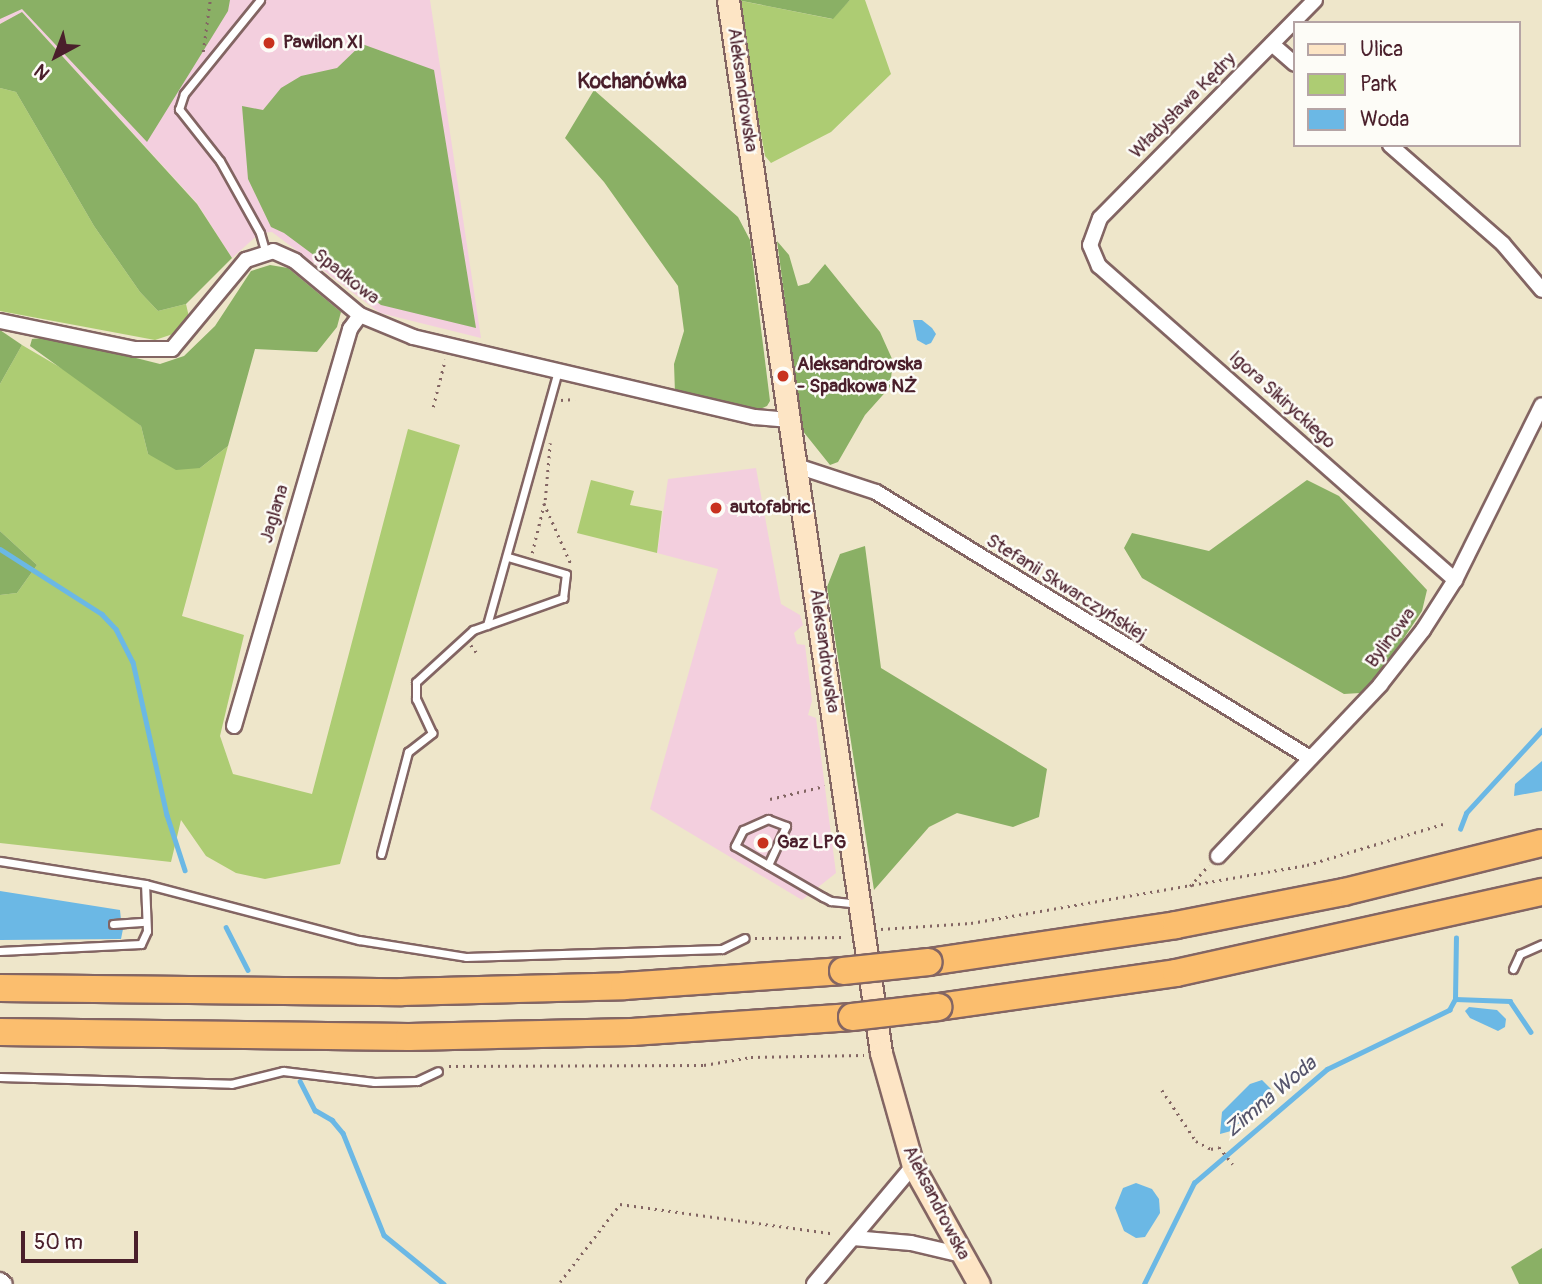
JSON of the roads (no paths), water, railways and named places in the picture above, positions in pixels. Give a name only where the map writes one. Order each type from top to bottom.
[{"type":"highway","points":[[0,988],[402,992],[624,986],[843,971],[929,962],[1212,918],[1344,892],[1542,843]]},
{"type":"highway","points":[[0,1032],[409,1037],[632,1032],[852,1017],[1176,973],[1542,892]]},
{"type":"main road","name":"Aleksandrowska","points":[[728,0],[881,1053],[913,1166],[979,1284]]},
{"type":"street","name":"Władysława Kędry","points":[[1294,21],[1315,0]]},
{"type":"street","name":"Władysława Kędry","points":[[1090,245],[1100,218],[1294,21]]},
{"type":"street","points":[[1272,44],[1294,63]]},
{"type":"street","points":[[1393,147],[1503,244],[1542,290]]},
{"type":"street","name":"Igora Sikiryckiego","points":[[1090,245],[1100,265],[1455,580]]},
{"type":"street","name":"Spadkowa","points":[[265,251],[295,261],[360,315],[449,345],[755,417],[790,420]]},
{"type":"street","points":[[0,321],[135,349],[172,349],[189,333],[246,260],[265,251]]},
{"type":"street","name":"Jaglana","points":[[234,726],[346,342],[360,315]]},
{"type":"street","name":"Bylinowa","points":[[1218,856],[1380,685],[1455,580],[1542,405]]},
{"type":"street","name":"Stefanii Skwarczyńskiej","points":[[797,466],[876,492],[1310,758]]},
{"type":"street","points":[[814,1284],[913,1166]]},
{"type":"street","points":[[853,1238],[911,1243],[962,1255]]},
{"type":"street","points":[[0,1280],[5,1284]]},
{"type":"lane","points":[[260,0],[200,75],[179,109],[220,161],[260,233],[265,251]]},
{"type":"lane","points":[[486,625],[508,557],[558,369]]},
{"type":"lane","points":[[381,854],[408,752],[432,733],[416,699],[416,682],[473,630],[563,598],[566,574],[508,557]]},
{"type":"lane","points":[[768,865],[786,826],[768,819],[743,830],[735,846],[768,865],[831,901],[859,904]]},
{"type":"lane","points":[[0,861],[145,884],[359,940],[466,957],[723,949],[745,938]]},
{"type":"lane","points":[[0,951],[141,944],[145,922],[145,884]]},
{"type":"lane","points":[[113,925],[145,922]]},
{"type":"lane","points":[[1513,969],[1520,954],[1542,944]]},
{"type":"lane","points":[[0,1077],[231,1084],[283,1071],[374,1082],[417,1081],[438,1071]]},
{"type":"water","points":[[913,320],[922,320],[932,328],[936,334],[931,343],[926,345],[917,340]]},
{"type":"water","points":[[1542,761],[1542,791],[1514,796],[1515,784]]},
{"type":"water","points":[[0,891],[120,910],[121,920],[109,922],[110,930],[123,929],[121,939],[0,940]]},
{"type":"water","points":[[1469,1007],[1497,1010],[1506,1019],[1505,1027],[1498,1031],[1470,1018],[1465,1011]]},
{"type":"water","points":[[1262,1080],[1271,1089],[1267,1096],[1231,1131],[1220,1134],[1222,1112],[1250,1084]]},
{"type":"water","points":[[1136,1183],[1152,1189],[1159,1199],[1160,1213],[1145,1237],[1136,1238],[1124,1231],[1115,1208],[1123,1188]]},
{"type":"waterway","points":[[0,549],[102,614],[116,629],[133,662],[167,815],[185,870]]},
{"type":"waterway","name":"Zimna Woda","points":[[1460,829],[1466,813],[1542,730]]},
{"type":"waterway","points":[[226,927],[248,970]]},
{"type":"waterway","name":"Zimna Woda","points":[[1144,1284],[1194,1183],[1327,1069],[1449,1010],[1455,999],[1456,938]]},
{"type":"waterway","points":[[1455,999],[1510,1001],[1531,1032]]},
{"type":"waterway","points":[[300,1081],[315,1110],[332,1120],[343,1133],[384,1235],[444,1284]]},
{"type":"place","name":"Pawilon XI","points":[[269,43]]},
{"type":"place","name":"Aleksandrowska - Spadkowa NŻ","points":[[783,376]]},
{"type":"place","name":"autofabric","points":[[716,508]]},
{"type":"place","name":"Gaz LPG","points":[[763,843]]},
{"type":"district","name":"Kochanówka","points":[[632,82]]}]
